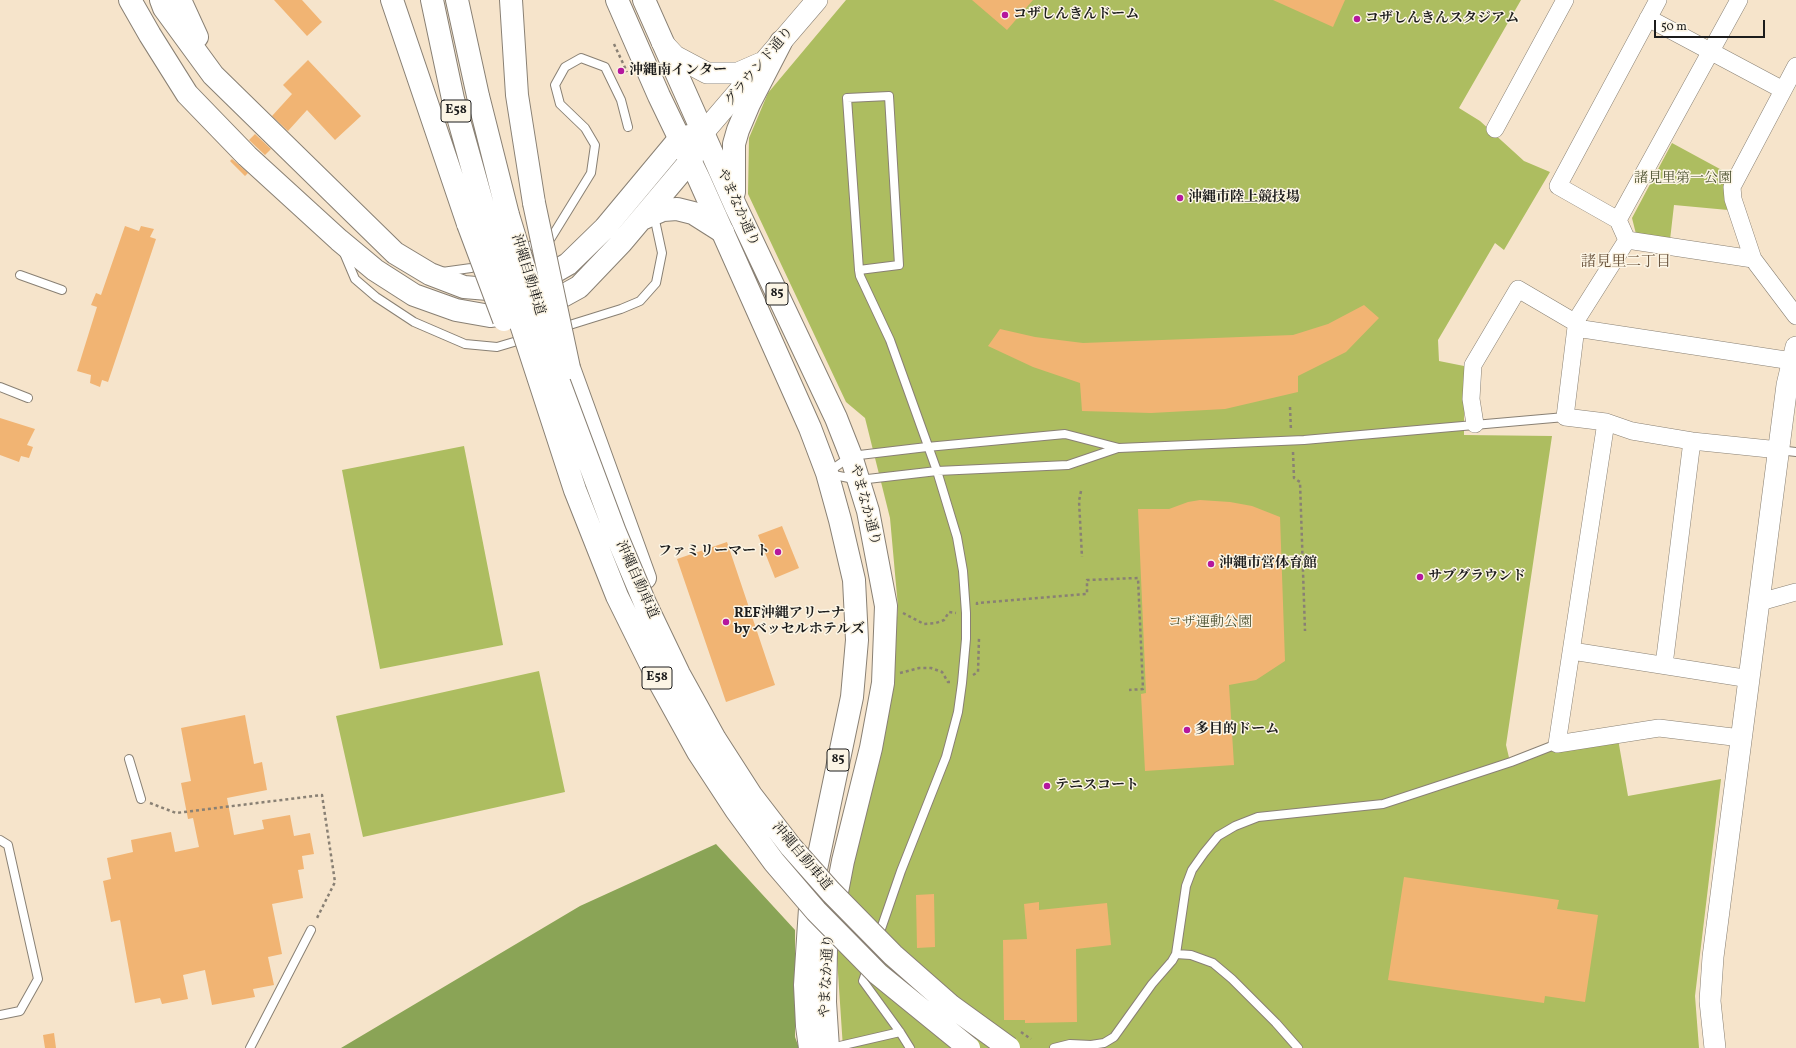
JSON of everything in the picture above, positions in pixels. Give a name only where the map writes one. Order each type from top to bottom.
[{"type":"main road","points":[[130,0],[186,94],[247,156],[338,240],[375,270],[414,295],[456,310],[490,316],[539,309],[579,287],[621,243],[663,210],[677,209],[693,213],[723,232]]},
{"type":"main road","points":[[139,0],[150,35]]},
{"type":"main road","points":[[161,0],[164,8],[213,75],[395,253],[430,274],[464,288],[500,290],[535,283],[568,264],[604,228],[680,138],[703,133]]},
{"type":"main road","points":[[180,0],[213,75]]},
{"type":"main road","points":[[392,0],[478,222]]},
{"type":"main road","name":"E58","points":[[432,0],[478,222]]},
{"type":"main road","name":"沖縄自動車道","points":[[457,0],[478,96],[508,215],[560,382],[618,539],[645,603],[679,674],[714,739],[751,795],[791,846],[826,886],[893,955],[951,1006],[1014,1040]]},
{"type":"main road","points":[[511,0],[518,95],[534,203],[569,368],[679,674]]},
{"type":"main road","name":"やまなか通り","points":[[617,0],[691,160],[810,428],[827,474],[840,520],[854,580],[857,640],[852,697],[811,893],[805,984],[807,1026],[810,1048]]},
{"type":"main road","name":"やまなか通り","points":[[644,0],[736,207],[836,418],[851,456],[868,511],[886,606],[883,683],[872,748],[843,861],[826,950],[825,1002],[828,1048]]},
{"type":"main road","points":[[736,207],[733,182],[734,144],[749,104],[781,42]]},
{"type":"main road","points":[[649,222],[691,160],[703,133]]},
{"type":"main road","name":"沖縄自動車道","points":[[478,222],[532,392],[617,596],[660,685],[698,752],[736,810],[774,862],[811,906],[872,969],[938,1025],[969,1048]]},
{"type":"street","name":"グラウンド通り","points":[[703,133],[817,0]]},
{"type":"street","points":[[1495,129],[1564,0]]},
{"type":"street","points":[[1627,240],[1618,220],[1558,186],[1658,0]]},
{"type":"street","points":[[1618,220],[1739,0]]},
{"type":"street","points":[[1648,18],[1783,90]]},
{"type":"street","points":[[662,42],[675,56],[708,73],[738,73],[764,62]]},
{"type":"street","points":[[1796,66],[1732,187],[1733,199],[1753,259],[1796,316]]},
{"type":"street","points":[[1627,240],[1753,259]]},
{"type":"street","points":[[1627,240],[1577,319],[1565,417],[1606,422],[1632,431],[1692,441],[1787,451]]},
{"type":"street","points":[[1475,424],[1471,399],[1473,365],[1518,289],[1576,326],[1794,354],[1787,451],[1760,602],[1741,738],[1711,979],[1711,1013],[1715,1048]]},
{"type":"street","points":[[1606,422],[1557,744],[1659,728],[1741,738]]},
{"type":"street","points":[[1664,665],[1692,441]]},
{"type":"street","points":[[1760,602],[1796,592]]},
{"type":"street","points":[[1572,651],[1750,678]]},
{"type":"lane","points":[[430,274],[471,268],[551,238],[555,232],[591,173],[595,145],[586,128],[560,104],[555,85],[565,68],[581,58],[605,67],[621,100],[628,127]]},
{"type":"lane","points":[[860,270],[899,265],[889,96],[847,98],[860,276],[890,340],[927,447],[937,471],[957,537],[963,572],[966,613],[966,639],[958,712],[946,757],[901,871],[863,981],[910,1048]]},
{"type":"lane","points":[[338,240],[355,279],[376,297],[414,322],[465,344],[497,347],[621,309],[640,301],[656,283],[662,253],[649,222]]},
{"type":"lane","points":[[20,275],[62,290]]},
{"type":"lane","points":[[0,388],[28,398]]},
{"type":"lane","points":[[827,474],[859,480],[937,471],[1068,465],[1119,448],[1292,440],[1565,417]]},
{"type":"lane","points":[[827,474],[851,456],[1065,434],[1119,448]]},
{"type":"lane","points":[[1054,1048],[1070,1044],[1091,1045],[1104,1043],[1114,1037],[1152,984],[1172,961],[1176,954],[1184,896],[1192,870],[1218,836],[1234,826],[1258,817],[1383,804],[1511,762],[1557,744]]},
{"type":"lane","points":[[129,760],[141,799]]},
{"type":"lane","points":[[0,840],[8,845],[38,979],[20,1011],[0,1015]]},
{"type":"lane","points":[[250,1048],[311,930]]},
{"type":"lane","points":[[1176,954],[1191,955],[1213,963],[1243,990],[1298,1048]]},
{"type":"lane","points":[[831,1048],[900,1032]]},
{"type":"path","points":[[614,44],[627,72]]},
{"type":"path","points":[[1290,407],[1294,478],[1300,482],[1305,630]]},
{"type":"path","points":[[1081,491],[1079,501],[1082,557]]},
{"type":"path","points":[[902,613],[924,624],[936,623],[944,620],[949,612],[978,615],[977,603],[1087,594],[1087,580],[1138,578],[1143,689],[1129,690]]},
{"type":"path","points":[[972,676],[978,672],[979,632]]},
{"type":"path","points":[[900,674],[919,668],[931,668],[942,672],[948,682],[962,683]]},
{"type":"path","points":[[141,799],[176,813],[322,795],[335,882],[311,930]]},
{"type":"path","points":[[1014,1040],[1031,1039]]},
{"type":"green space","name":"コザ運動公園","points":[[846,0],[1521,0],[1459,108],[1480,121],[1524,161],[1550,172],[1504,250],[1495,243],[1438,340],[1439,361],[1464,366],[1464,435],[1552,436],[1506,745],[1511,766],[1558,747],[1618,739],[1628,796],[1721,779],[1695,996],[1699,1048],[843,1048],[837,958],[852,864],[891,681],[898,607],[890,518],[865,418],[846,402],[748,194],[749,138],[768,93]]},
{"type":"green space","name":"諸見里第一公園","points":[[1672,143],[1731,175],[1724,192],[1728,210],[1674,205],[1670,240],[1636,234],[1632,218]]},
{"type":"green space","points":[[464,446],[503,645],[380,669],[342,470]]},
{"type":"green space","points":[[539,671],[565,792],[363,837],[336,716]]},
{"type":"green space","points":[[716,844],[795,930],[795,1037],[799,1048],[341,1048],[580,906]]},
{"type":"building","points":[[274,0],[302,0],[322,22],[307,36]]},
{"type":"building","name":"コザしんきんドーム","points":[[972,0],[1033,0],[1007,30]]},
{"type":"building","points":[[1273,0],[1345,0],[1333,27]]},
{"type":"building","points":[[308,60],[361,116],[335,140],[307,110],[288,131],[272,116],[292,94],[283,85]]},
{"type":"building","points":[[255,134],[271,149],[265,155],[249,140]]},
{"type":"building","points":[[232,159],[248,173],[245,176],[230,161]]},
{"type":"building","points":[[125,226],[139,231],[141,226],[154,229],[150,237],[156,239],[108,382],[102,380],[100,387],[90,383],[91,375],[77,371],[97,307],[91,305],[96,293],[101,295]]},
{"type":"building","points":[[1364,305],[1379,318],[1346,352],[1298,376],[1298,392],[1225,409],[1151,413],[1082,411],[1080,383],[1033,367],[988,346],[1000,329],[1035,337],[1083,343],[1293,335],[1328,324]]},
{"type":"building","points":[[0,418],[35,429],[27,445],[33,447],[29,458],[21,456],[19,462],[0,455]]},
{"type":"building","name":"沖縄市営体育館","points":[[1200,500],[1230,502],[1252,506],[1280,517],[1285,661],[1256,680],[1229,685],[1234,765],[1145,771],[1141,694],[1146,693],[1138,509],[1169,509],[1188,502]]},
{"type":"building","name":"ファミリーマート","points":[[782,526],[799,568],[775,578],[758,535]]},
{"type":"building","name":"REF沖縄アリーナ by ベッセルホテルズ","points":[[727,542],[775,685],[726,702],[677,559]]},
{"type":"building","points":[[245,715],[254,764],[262,762],[267,790],[227,798],[234,835],[264,829],[262,820],[290,815],[294,836],[310,833],[314,854],[302,856],[304,869],[298,870],[303,898],[272,904],[282,954],[268,957],[274,985],[253,989],[255,997],[212,1005],[205,970],[183,975],[188,999],[162,1004],[160,998],[135,1003],[120,920],[111,922],[103,881],[111,879],[107,858],[133,852],[131,840],[171,832],[175,852],[199,847],[193,818],[188,819],[181,783],[191,781],[181,728]]},
{"type":"building","points":[[1404,877],[1559,900],[1557,909],[1598,915],[1585,1002],[1545,996],[1544,1003],[1388,980]]},
{"type":"building","points":[[934,894],[935,947],[917,948],[916,895]]},
{"type":"building","points":[[1039,902],[1039,910],[1107,903],[1111,945],[1076,949],[1077,1022],[1025,1023],[1025,1020],[1004,1020],[1003,940],[1027,939],[1024,904]]},
{"type":"building","points":[[54,1033],[56,1048],[45,1048],[43,1035]]},
{"type":"place","name":"コザしんきんドーム","points":[[1005,15]]},
{"type":"place","name":"コザしんきんスタジアム","points":[[1357,19]]},
{"type":"place","name":"沖縄南インター","points":[[621,71]]},
{"type":"place","name":"沖縄市陸上競技場","points":[[1180,198]]},
{"type":"place","name":"ファミリーマート","points":[[778,552]]},
{"type":"place","name":"沖縄市営体育館","points":[[1211,564]]},
{"type":"place","name":"サブグラウンド","points":[[1420,577]]},
{"type":"place","name":"REF沖縄アリーナ by ベッセルホテルズ","points":[[726,622]]},
{"type":"place","name":"多目的ドーム","points":[[1187,730]]},
{"type":"place","name":"テニスコート","points":[[1047,786]]},
{"type":"district","name":"諸見里二丁目","points":[[1626,263]]}]
